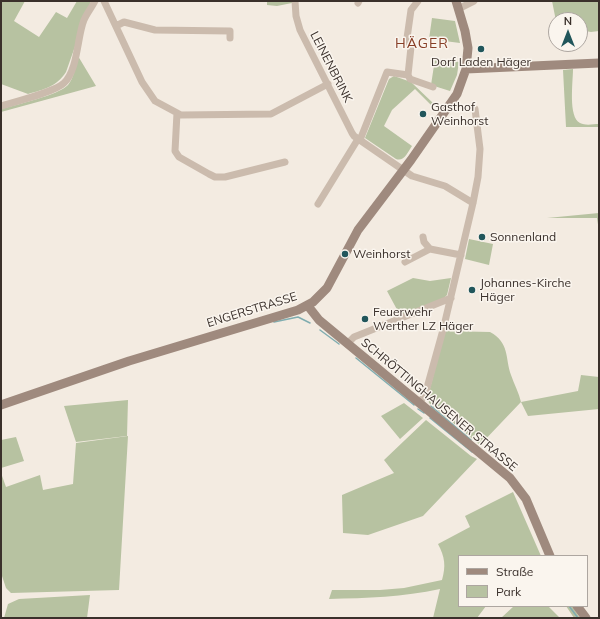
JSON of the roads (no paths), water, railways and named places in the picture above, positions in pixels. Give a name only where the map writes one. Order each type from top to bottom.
[{"type":"main road","name":"ENGERSTRASSE","points":[[1,405],[129,361],[308,306],[314,302],[327,288],[358,230],[404,170],[451,104],[461,85],[466,69],[468,41],[457,5]]},
{"type":"main road","points":[[466,69],[599,63]]},
{"type":"main road","name":"SCHRÖTTINGHAUSENER STRASSE","points":[[308,306],[319,320],[501,470],[518,487],[526,499],[550,555]]},
{"type":"main road","points":[[578,607],[586,618]]},
{"type":"street","points":[[1,106],[55,89],[64,83],[70,74],[76,56],[84,20],[95,1]]},
{"type":"street","points":[[104,1],[142,82],[155,102],[177,113],[271,114],[328,84]]},
{"type":"street","name":"LEINENBRINK","points":[[295,1],[296,16],[300,30],[352,133],[359,140],[414,178],[449,188],[473,203]]},
{"type":"street","points":[[418,1],[411,10],[407,38],[411,47],[408,75],[410,80],[433,87]]},
{"type":"street","points":[[457,5],[474,1]]},
{"type":"street","points":[[116,26],[124,22],[155,30],[230,31],[230,38]]},
{"type":"street","points":[[318,204],[359,140],[387,72],[408,75]]},
{"type":"street","points":[[419,403],[425,395],[451,298],[473,203],[478,177],[480,149],[476,109]]},
{"type":"street","points":[[177,113],[175,151],[179,157],[209,174],[215,176],[225,176],[285,162]]},
{"type":"street","points":[[423,237],[424,242],[430,249]]},
{"type":"street","points":[[405,262],[430,249],[461,255]]},
{"type":"street","points":[[347,344],[354,337],[451,298]]},
{"type":"waterway","points":[[274,322],[298,317],[310,323]]},
{"type":"waterway","points":[[320,330],[339,344]]},
{"type":"waterway","points":[[356,358],[414,405]]},
{"type":"waterway","points":[[431,406],[471,440]]},
{"type":"waterway","points":[[418,409],[424,413]]},
{"type":"waterway","points":[[430,418],[472,452]]},
{"type":"waterway","points":[[570,607],[578,618]]},
{"type":"place","name":"Dorf Laden Häger","points":[[481,49]]},
{"type":"place","name":"Gasthof Weinhorst","points":[[423,114]]},
{"type":"place","name":"Sonnenland","points":[[482,237]]},
{"type":"place","name":"Weinhorst","points":[[345,254]]},
{"type":"place","name":"Johannes-Kirche Häger","points":[[472,290]]},
{"type":"place","name":"Feuerwehr Werther LZ Häger","points":[[365,319]]},
{"type":"district","name":"HÄGER","points":[[422,44]]}]
